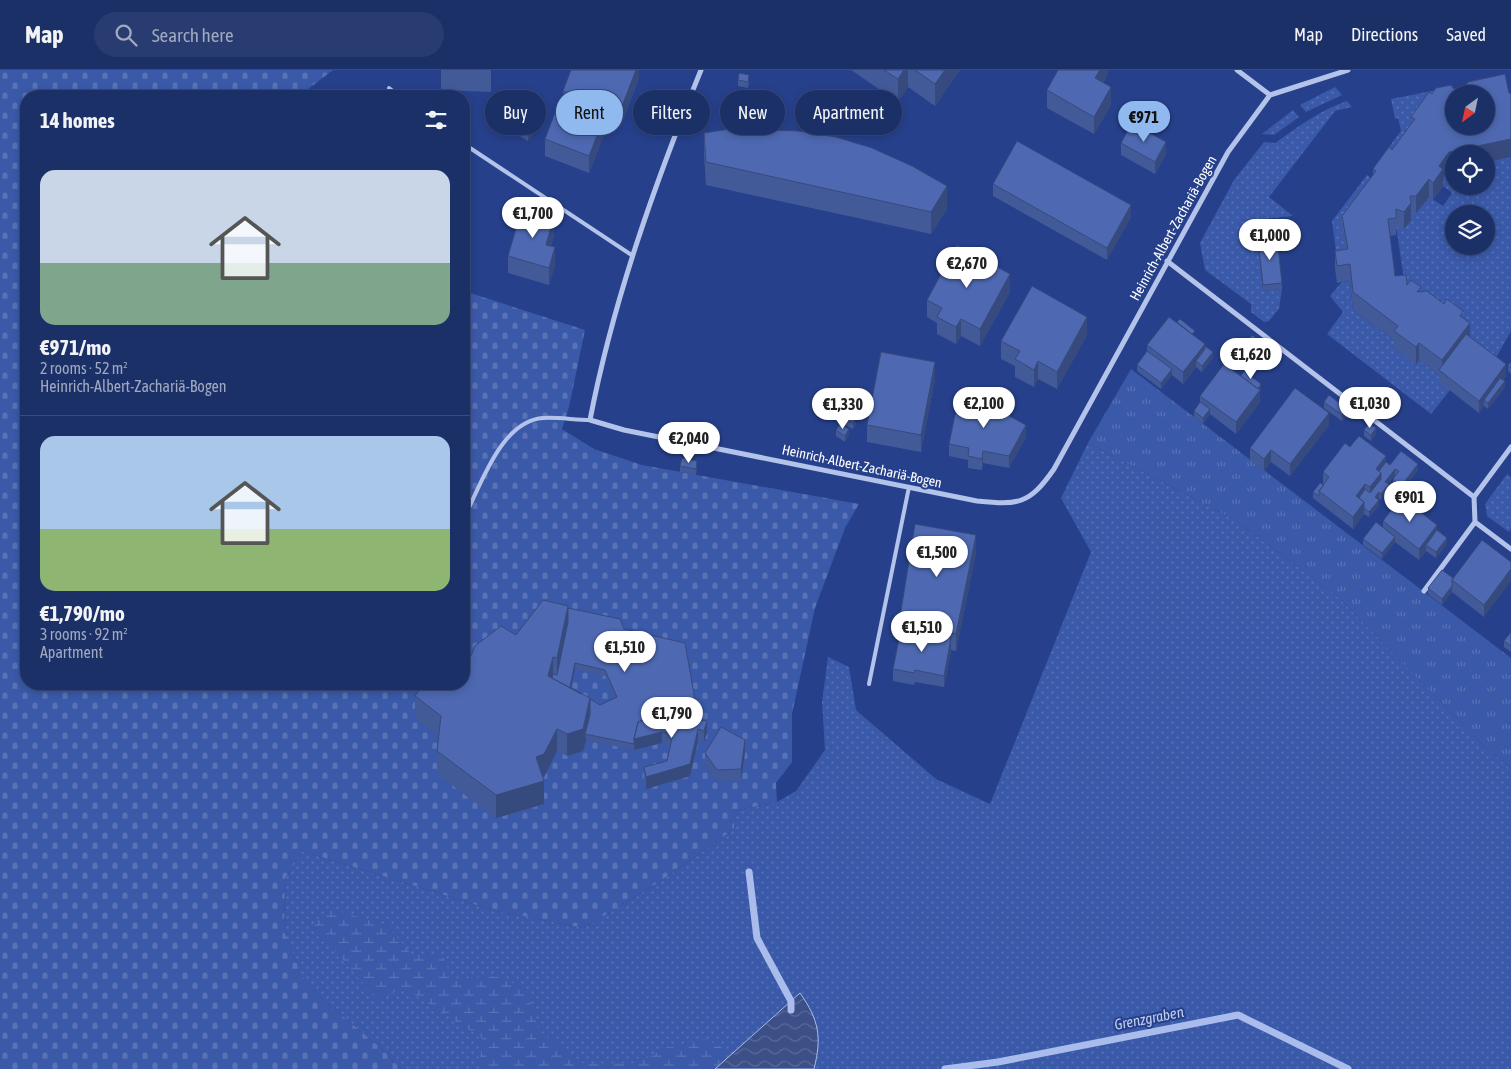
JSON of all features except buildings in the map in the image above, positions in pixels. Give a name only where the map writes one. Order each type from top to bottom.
[{"type":"street","points":[[1237,70],[1270,95],[1348,70]]},
{"type":"street","points":[[590,420],[633,256],[647,212],[700,71]]},
{"type":"street","name":"Heinrich-Albert-Zachariä-Bogen","points":[[590,420],[624,430],[977,501],[1009,504],[1023,500],[1035,491],[1054,469],[1228,152],[1270,95]]},
{"type":"street","points":[[1167,261],[1474,497]]},
{"type":"street","points":[[1424,591],[1474,522],[1474,497],[1511,447]]},
{"type":"street","points":[[1474,522],[1511,549]]},
{"type":"lane","points":[[470,148],[633,256]]},
{"type":"lane","points":[[470,506],[504,439],[520,425],[542,418],[590,420]]},
{"type":"lane","points":[[869,684],[909,487]]},
{"type":"green space","points":[[0,70],[333,70],[307,90],[20,90],[20,690],[470,690],[470,293],[585,330],[569,407],[562,429],[594,449],[642,465],[859,504],[845,528],[815,608],[792,714],[792,762],[776,783],[777,802],[734,811],[734,829],[659,882],[584,928],[496,911],[302,851],[285,879],[284,931],[302,977],[322,999],[382,1049],[401,1069],[0,1069]]},
{"type":"green space","points":[[1335,87],[1342,95],[1306,112],[1300,105]]},
{"type":"green space","points":[[1445,88],[1445,114],[1384,171],[1376,164],[1401,131],[1398,118],[1395,119],[1391,99]]},
{"type":"green space","points":[[1347,101],[1352,107],[1335,111],[1269,197],[1293,216],[1256,220],[1263,291],[1282,289],[1279,309],[1269,321],[1264,322],[1251,312],[1251,304],[1205,270],[1200,243],[1234,180],[1264,142],[1275,143],[1318,114]]},
{"type":"green space","points":[[1293,110],[1299,117],[1274,135],[1262,134]]},
{"type":"green space","points":[[1511,157],[1511,331],[1492,365],[1406,293],[1396,226],[1410,213],[1416,213],[1429,197],[1443,206],[1451,195],[1495,195],[1495,160]]},
{"type":"green space","points":[[1367,175],[1376,182],[1347,266],[1338,267],[1332,221]]},
{"type":"green space","points":[[1445,175],[1445,188],[1439,183]]},
{"type":"green space","points":[[1350,281],[1353,310],[1398,343],[1415,365],[1419,360],[1442,377],[1450,390],[1431,414],[1327,334],[1343,312],[1330,296],[1341,283]]},
{"type":"green space","points":[[1131,369],[1511,658],[1511,769],[1484,746],[1337,596],[1235,520],[1088,443]]},
{"type":"green space","points":[[1088,443],[1235,520],[1337,596],[1484,746],[1511,769],[1511,1069],[401,1069],[382,1049],[322,999],[302,978],[284,931],[285,879],[302,851],[496,911],[584,928],[659,882],[734,829],[734,811],[777,802],[796,791],[825,750],[822,702],[828,657],[849,667],[856,710],[936,779],[990,804],[1091,552],[1061,498]]},
{"type":"green space","points":[[1507,474],[1511,477],[1511,529],[1509,532],[1487,516],[1485,504]]},
{"type":"green space","points":[[328,908],[388,926],[411,954],[442,955],[453,980],[492,976],[526,987],[539,1031],[584,1064],[638,1063],[663,1049],[706,1039],[732,1053],[715,1069],[479,1069],[482,1038],[404,988],[377,1000],[314,926]]},
{"type":"water","points":[[800,993],[815,1020],[817,1029],[818,1047],[814,1069],[715,1069]]},
{"type":"waterway","points":[[749,872],[757,938],[791,1001],[791,1010]]},
{"type":"waterway","name":"Grenzgraben","points":[[945,1069],[998,1062],[1238,1015],[1348,1069]]}]
